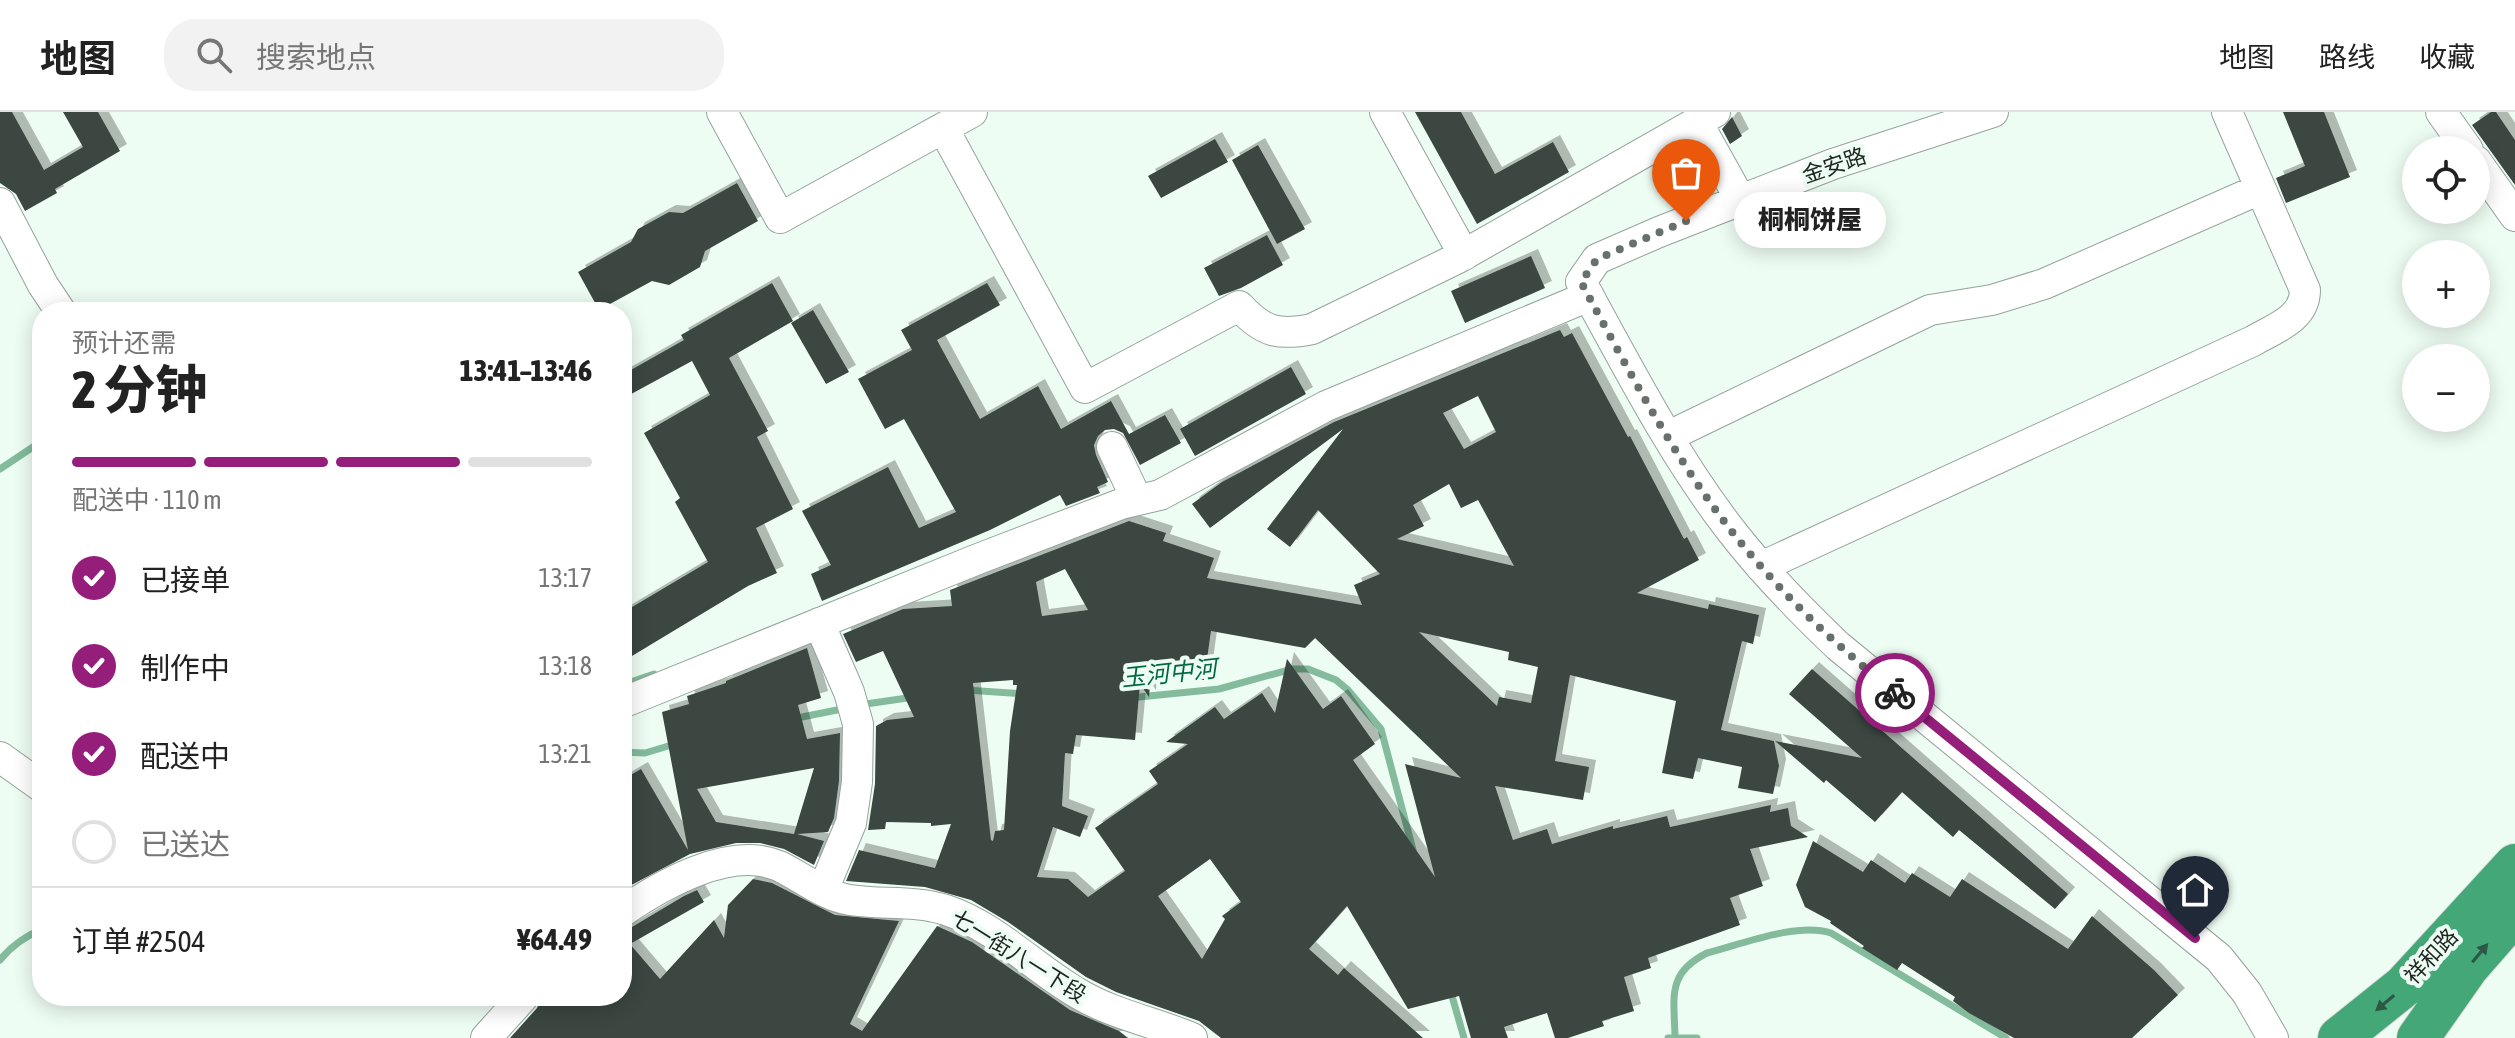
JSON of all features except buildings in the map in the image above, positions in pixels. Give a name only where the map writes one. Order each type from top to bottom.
[{"type":"highway","name":"祥和路","points":[[2345,1037],[2404,986],[2515,865]]},
{"type":"highway","name":"祥和路","points":[[2418,1038],[2468,967],[2515,913]]},
{"type":"street","points":[[722,112],[780,218],[972,112]]},
{"type":"street","points":[[1385,112],[1464,255]]},
{"type":"street","name":"金安路","points":[[1589,296],[1581,282],[1597,259],[1833,164],[1993,112]]},
{"type":"street","points":[[1761,567],[2253,341],[2294,317],[2303,305],[2305,290],[2227,112]]},
{"type":"street","points":[[2441,112],[2458,136]]},
{"type":"street","points":[[943,128],[1085,388],[1239,306],[1272,331],[1286,334],[1312,329],[1464,255],[1706,117],[1740,199]]},
{"type":"street","points":[[2490,181],[2515,216]]},
{"type":"street","points":[[1669,436],[1930,310],[1992,300],[2044,284],[2260,189]]},
{"type":"street","points":[[0,203],[54,302]]},
{"type":"street","points":[[632,699],[1021,543],[1137,500],[1160,495],[1326,406],[1589,296],[1698,484],[1761,567],[1838,646],[2219,958],[2247,993],[2273,1038]]},
{"type":"street","points":[[1112,447],[1137,500]]},
{"type":"street","points":[[819,623],[849,692],[858,724],[857,782],[851,823],[823,890]]},
{"type":"street","points":[[0,757],[32,780]]},
{"type":"street","name":"七一街八一下段","points":[[632,906],[676,880],[735,861],[761,861],[777,865],[848,900],[919,904],[948,911],[981,928],[1077,993],[1109,1010],[1181,1036]]},
{"type":"street","points":[[486,1038],[515,1006]]},
{"type":"waterway","points":[[0,469],[32,448]]},
{"type":"waterway","name":"玉河中河","points":[[1129,698],[1219,689],[1292,669],[1308,669],[1336,680],[1381,729],[1413,850]]},
{"type":"waterway","points":[[632,682],[654,674]]},
{"type":"waterway","name":"玉河中河","points":[[966,690],[1025,694]]},
{"type":"waterway","name":"玉河中河","points":[[859,705],[914,697]]},
{"type":"waterway","name":"玉河中河","points":[[792,719],[847,708]]},
{"type":"waterway","name":"玉河中河","points":[[632,752],[645,753],[675,744]]},
{"type":"waterway","points":[[1675,1036],[1676,987],[1685,969],[1694,961],[1707,953],[1753,940],[1786,932],[1817,930],[1831,933],[2006,1038]]},
{"type":"waterway","name":"玉河中河","points":[[0,960],[32,934]]},
{"type":"waterway","name":"玉河中河","points":[[1450,989],[1464,1038]]},
{"type":"waterway","name":"玉河中河","points":[[1668,1038],[1697,1038]]},
{"type":"way so far","points":[[1686,221],[1597,259],[1581,282],[1669,436],[1726,524],[1756,562],[1810,620],[1895,693]]},
{"type":"place","name":"桐桐饼屋","points":[[1686,221]]},
{"type":"route","points":[[1895,693],[2195,938]]}]
